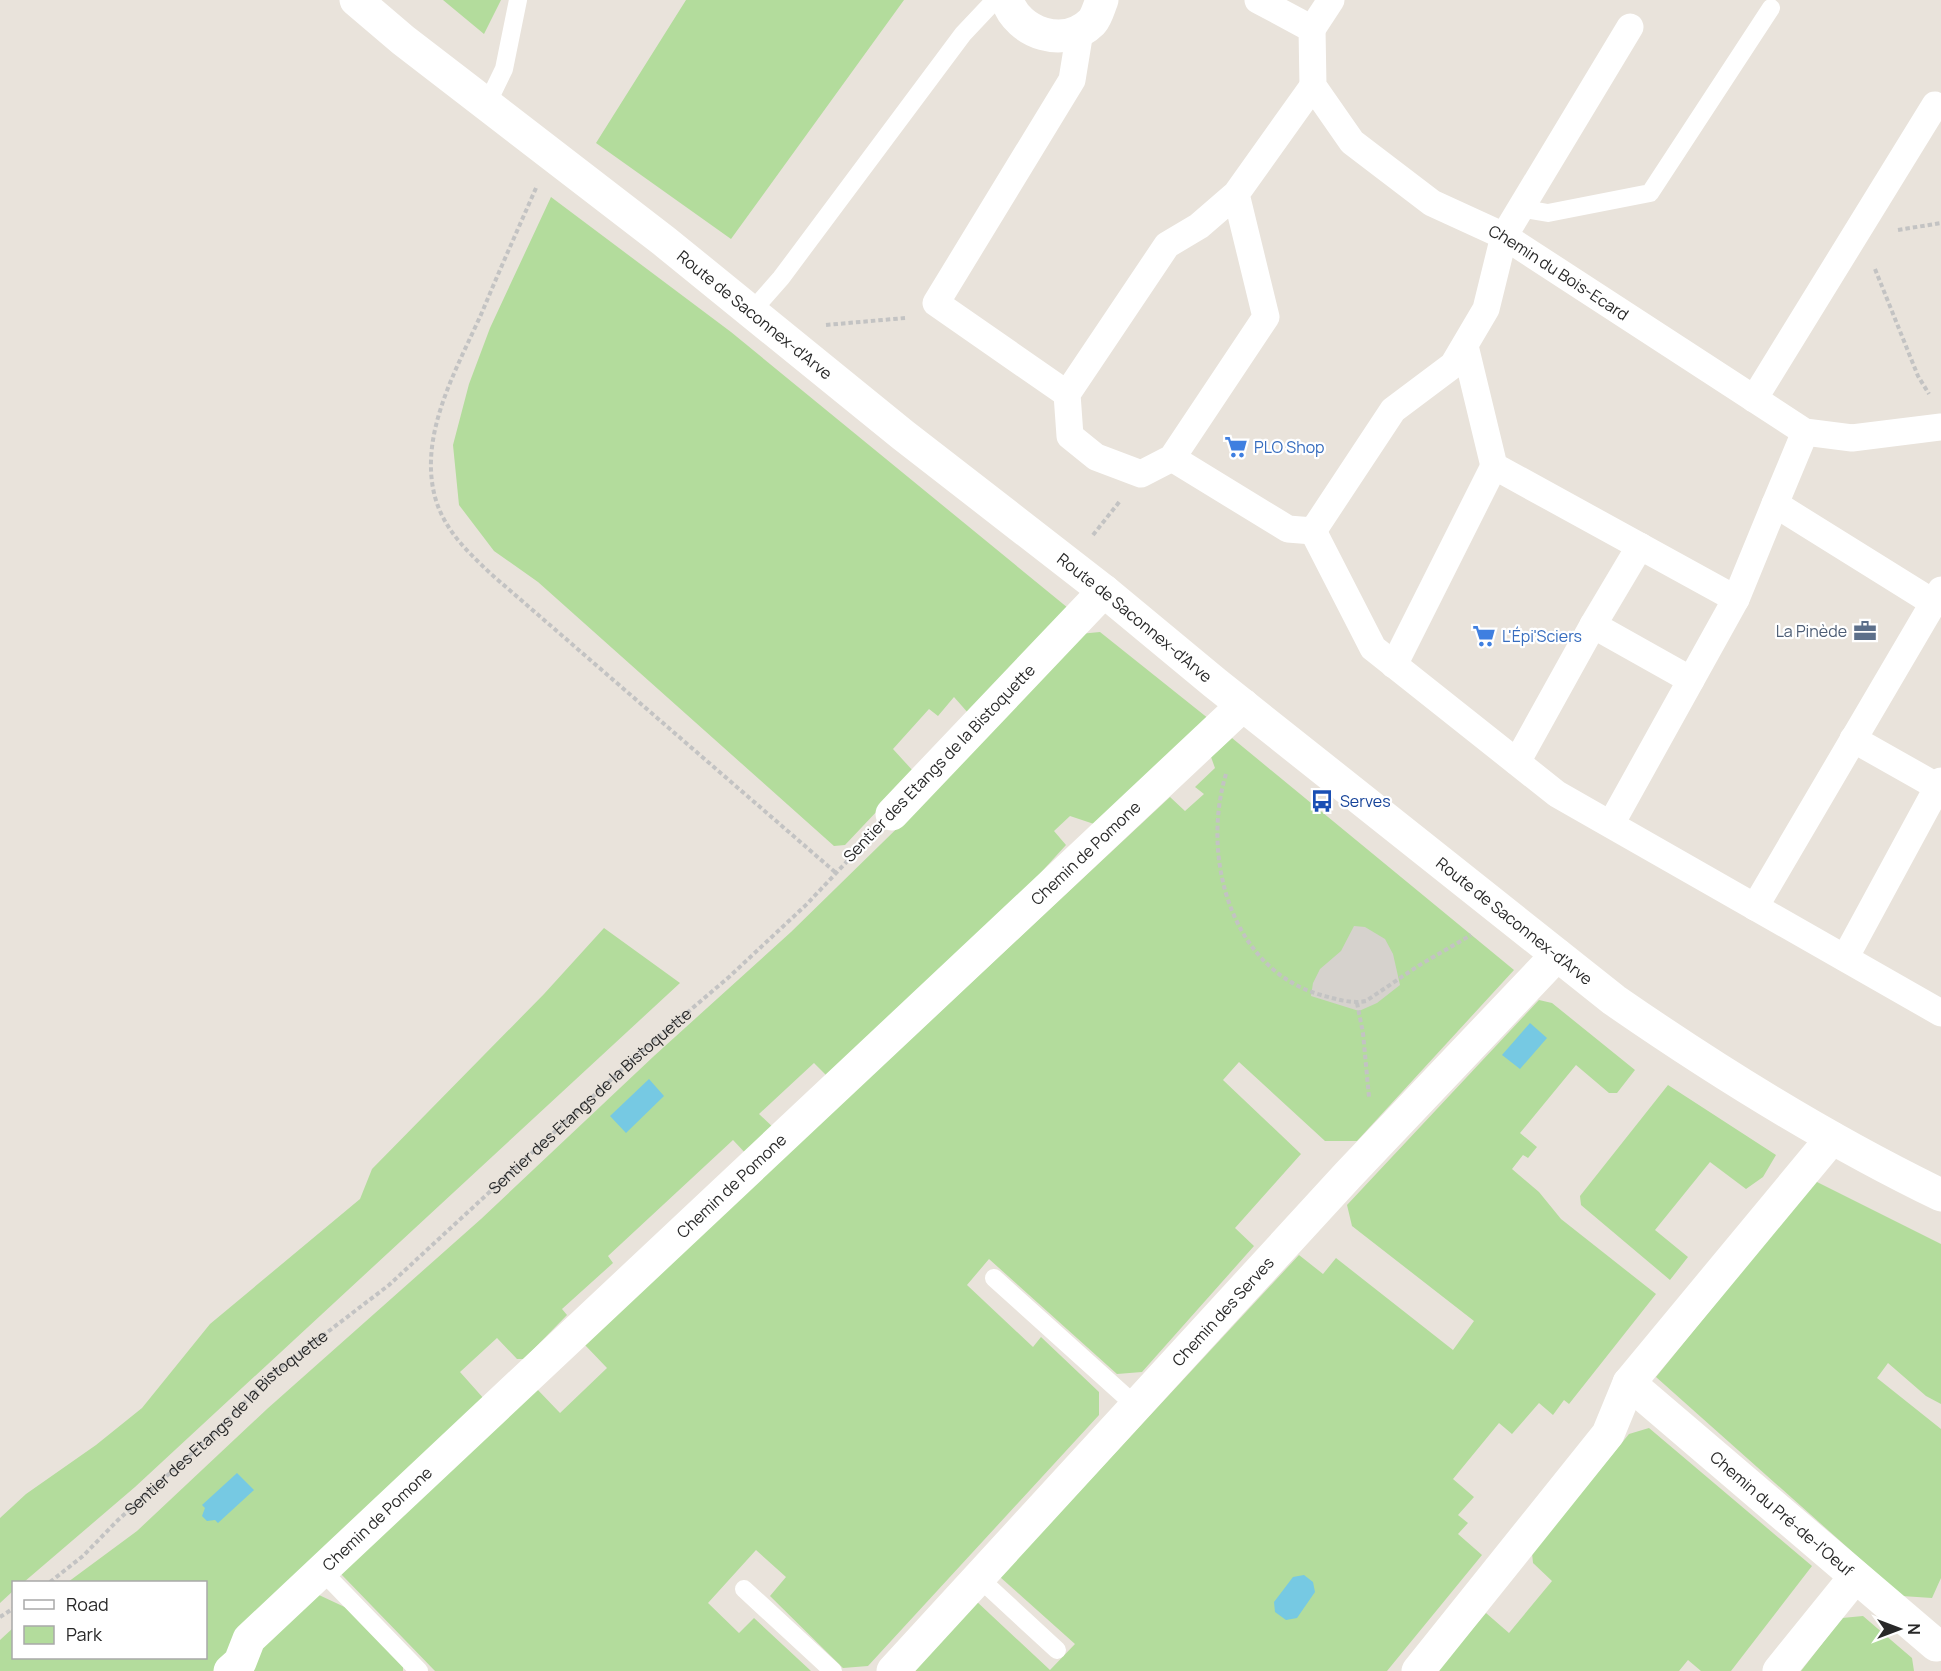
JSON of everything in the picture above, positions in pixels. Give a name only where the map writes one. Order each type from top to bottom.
[{"type":"street","name":"Route de Saconnex-d'Arve","points":[[356,0],[403,40],[551,154],[903,435],[1104,591],[1557,955],[1672,1040],[1832,1138],[1941,1195]]},
{"type":"street","points":[[1007,0],[1012,16],[1037,32],[1059,37],[1080,31],[1094,20],[1101,0]]},
{"type":"street","points":[[1258,0],[1312,29]]},
{"type":"street","points":[[1236,194],[1266,317],[1172,458],[1141,474],[1096,457],[1070,436],[1067,394],[1167,246],[1199,226],[1236,194],[1312,87],[1312,29],[1331,0]]},
{"type":"street","points":[[1313,531],[1393,410],[1453,365],[1465,346],[1486,309],[1504,236],[1630,27]]},
{"type":"street","points":[[1067,394],[936,303],[1072,80],[1080,31]]},
{"type":"street","name":"Chemin du Bois-Ecard","points":[[1312,87],[1352,142],[1432,203],[1504,236],[1805,432],[1852,438],[1941,427]]},
{"type":"street","points":[[1754,399],[1935,105]]},
{"type":"street","points":[[1394,664],[1494,466],[1465,346]]},
{"type":"street","points":[[1611,824],[1736,599],[1805,432]]},
{"type":"street","points":[[1172,458],[1288,530],[1313,531]]},
{"type":"street","points":[[1494,466],[1736,599]]},
{"type":"street","points":[[1755,907],[1937,596],[1775,504]]},
{"type":"street","points":[[1313,531],[1373,648],[1557,794],[1941,1013]]},
{"type":"street","points":[[1517,762],[1640,546]]},
{"type":"street","name":"Sentier des Etangs de la Bistoquette","points":[[892,814],[1104,591]]},
{"type":"street","points":[[1593,626],[1691,680]]},
{"type":"street","name":"Chemin de Pomone","points":[[230,1671],[240,1662],[249,1639],[323,1572],[1243,705]]},
{"type":"street","points":[[1845,958],[1940,784],[1854,738]]},
{"type":"street","name":"Chemin des Serves","points":[[893,1671],[1388,1132],[1557,955]]},
{"type":"street","points":[[1418,1671],[1608,1434],[1629,1383],[1832,1138]]},
{"type":"street","name":"Chemin du Pré-de-l'Oeuf","points":[[1629,1383],[1936,1648]]},
{"type":"street","points":[[1779,1671],[1855,1577]]},
{"type":"lane","points":[[487,104],[504,69],[518,0]]},
{"type":"lane","points":[[763,321],[782,278],[963,34],[994,0]]},
{"type":"lane","points":[[1519,208],[1548,213],[1650,193],[1771,8]]},
{"type":"lane","points":[[994,1278],[1136,1406]]},
{"type":"lane","points":[[323,1572],[419,1671]]},
{"type":"lane","points":[[979,1578],[1057,1650]]},
{"type":"lane","points":[[744,1589],[833,1671]]},
{"type":"path","points":[[551,154],[444,402],[436,428],[431,464],[432,483],[440,511],[463,547],[491,574],[835,872]]},
{"type":"path","points":[[1859,228],[1914,366],[1930,395]]},
{"type":"path","points":[[763,321],[920,316],[936,303]]},
{"type":"path","points":[[1070,564],[1141,474]]},
{"type":"path","points":[[1229,765],[1220,798],[1217,853],[1227,897],[1242,931],[1262,958],[1296,985],[1321,995],[1358,1003],[1379,994],[1418,966],[1475,933]]},
{"type":"path","name":"Sentier des Etangs de la Bistoquette","points":[[51,1581],[83,1556],[118,1520],[221,1427],[270,1376],[389,1285],[632,1060],[798,912],[892,814]]},
{"type":"path","points":[[1358,1003],[1365,1051],[1366,1084],[1373,1108],[1388,1132]]},
{"type":"green space","points":[[443,0],[501,0],[484,34]]},
{"type":"green space","points":[[686,0],[904,0],[731,239],[596,143]]},
{"type":"green space","points":[[551,197],[731,332],[1068,608],[969,714],[954,697],[938,716],[929,709],[893,749],[914,772],[845,845],[834,846],[538,582],[494,551],[459,505],[453,445],[469,384],[490,328]]},
{"type":"green space","points":[[1100,632],[1209,719],[1094,824],[1070,816],[1054,831],[1066,845],[1025,890],[827,1076],[814,1063],[759,1114],[776,1130],[748,1156],[733,1140],[608,1256],[613,1263],[562,1309],[567,1315],[524,1359],[517,1359],[497,1338],[460,1372],[485,1400],[217,1671],[0,1671],[0,1640],[12,1629],[12,1659],[207,1659],[207,1581],[69,1581],[137,1531],[267,1409],[481,1219],[654,1056],[791,932],[926,800],[1079,634]]},
{"type":"green space","points":[[1232,738],[1514,970],[1357,1141],[1325,1141],[1239,1062],[1223,1080],[1301,1154],[1235,1228],[1254,1246],[1142,1372],[1117,1374],[989,1259],[967,1285],[1033,1347],[1041,1337],[1099,1392],[1099,1415],[868,1666],[843,1668],[770,1596],[786,1577],[756,1550],[708,1603],[739,1633],[754,1618],[811,1671],[435,1671],[340,1573],[536,1388],[560,1413],[607,1368],[584,1344],[1170,797],[1185,811],[1204,794],[1195,787],[1215,768],[1211,757]]},
{"type":"green space","points":[[604,928],[680,983],[135,1487],[25,1581],[12,1581],[12,1592],[0,1603],[0,1518],[26,1494],[96,1445],[142,1408],[210,1324],[360,1199],[372,1169],[544,994]]},
{"type":"green space","points":[[1539,1000],[1552,1003],[1635,1070],[1617,1093],[1609,1093],[1576,1065],[1520,1133],[1537,1147],[1528,1158],[1523,1155],[1512,1169],[1539,1192],[1561,1219],[1656,1294],[1569,1404],[1564,1400],[1553,1415],[1539,1403],[1512,1434],[1499,1423],[1453,1479],[1474,1497],[1458,1515],[1468,1523],[1458,1534],[1482,1555],[1387,1671],[914,1671],[975,1600],[1050,1670],[1075,1644],[1000,1577],[1299,1255],[1323,1274],[1336,1258],[1453,1350],[1474,1321],[1352,1226],[1347,1205]]},
{"type":"green space","points":[[1668,1085],[1776,1155],[1763,1177],[1746,1189],[1710,1162],[1655,1230],[1688,1257],[1670,1280],[1581,1205],[1580,1196]]},
{"type":"green space","points":[[1815,1181],[1941,1244],[1941,1404],[1926,1396],[1888,1363],[1877,1378],[1941,1429],[1941,1578],[1932,1598],[1902,1596],[1656,1377]]},
{"type":"green space","points":[[1649,1428],[1812,1566],[1731,1671],[1701,1671],[1688,1660],[1679,1671],[1437,1671],[1486,1613],[1509,1633],[1552,1581],[1533,1563],[1532,1553],[1629,1434]]},
{"type":"green space","points":[[319,1595],[351,1610],[403,1665],[403,1671],[243,1671],[255,1654]]},
{"type":"green space","points":[[1863,1616],[1912,1658],[1914,1671],[1801,1671],[1842,1618]]},
{"type":"shaded area","points":[[1354,926],[1365,927],[1385,939],[1393,954],[1400,985],[1377,1003],[1359,1011],[1311,996],[1313,983],[1320,969],[1341,951]]},
{"type":"water","points":[[1530,1023],[1547,1038],[1520,1069],[1502,1055]]},
{"type":"water","points":[[649,1079],[664,1096],[626,1133],[610,1116]]},
{"type":"water","points":[[237,1473],[254,1490],[218,1523],[215,1520],[207,1521],[202,1516],[205,1508],[202,1505]]},
{"type":"water","points":[[1304,1575],[1313,1582],[1315,1592],[1297,1618],[1286,1620],[1275,1612],[1274,1602],[1293,1577]]},
{"type":"place","name":"PLO Shop","points":[[1236,447]]},
{"type":"place","name":"La Pinède","points":[[1865,631]]},
{"type":"place","name":"L'Épi'Sciers","points":[[1484,636]]},
{"type":"place","name":"Serves","points":[[1322,801]]}]
